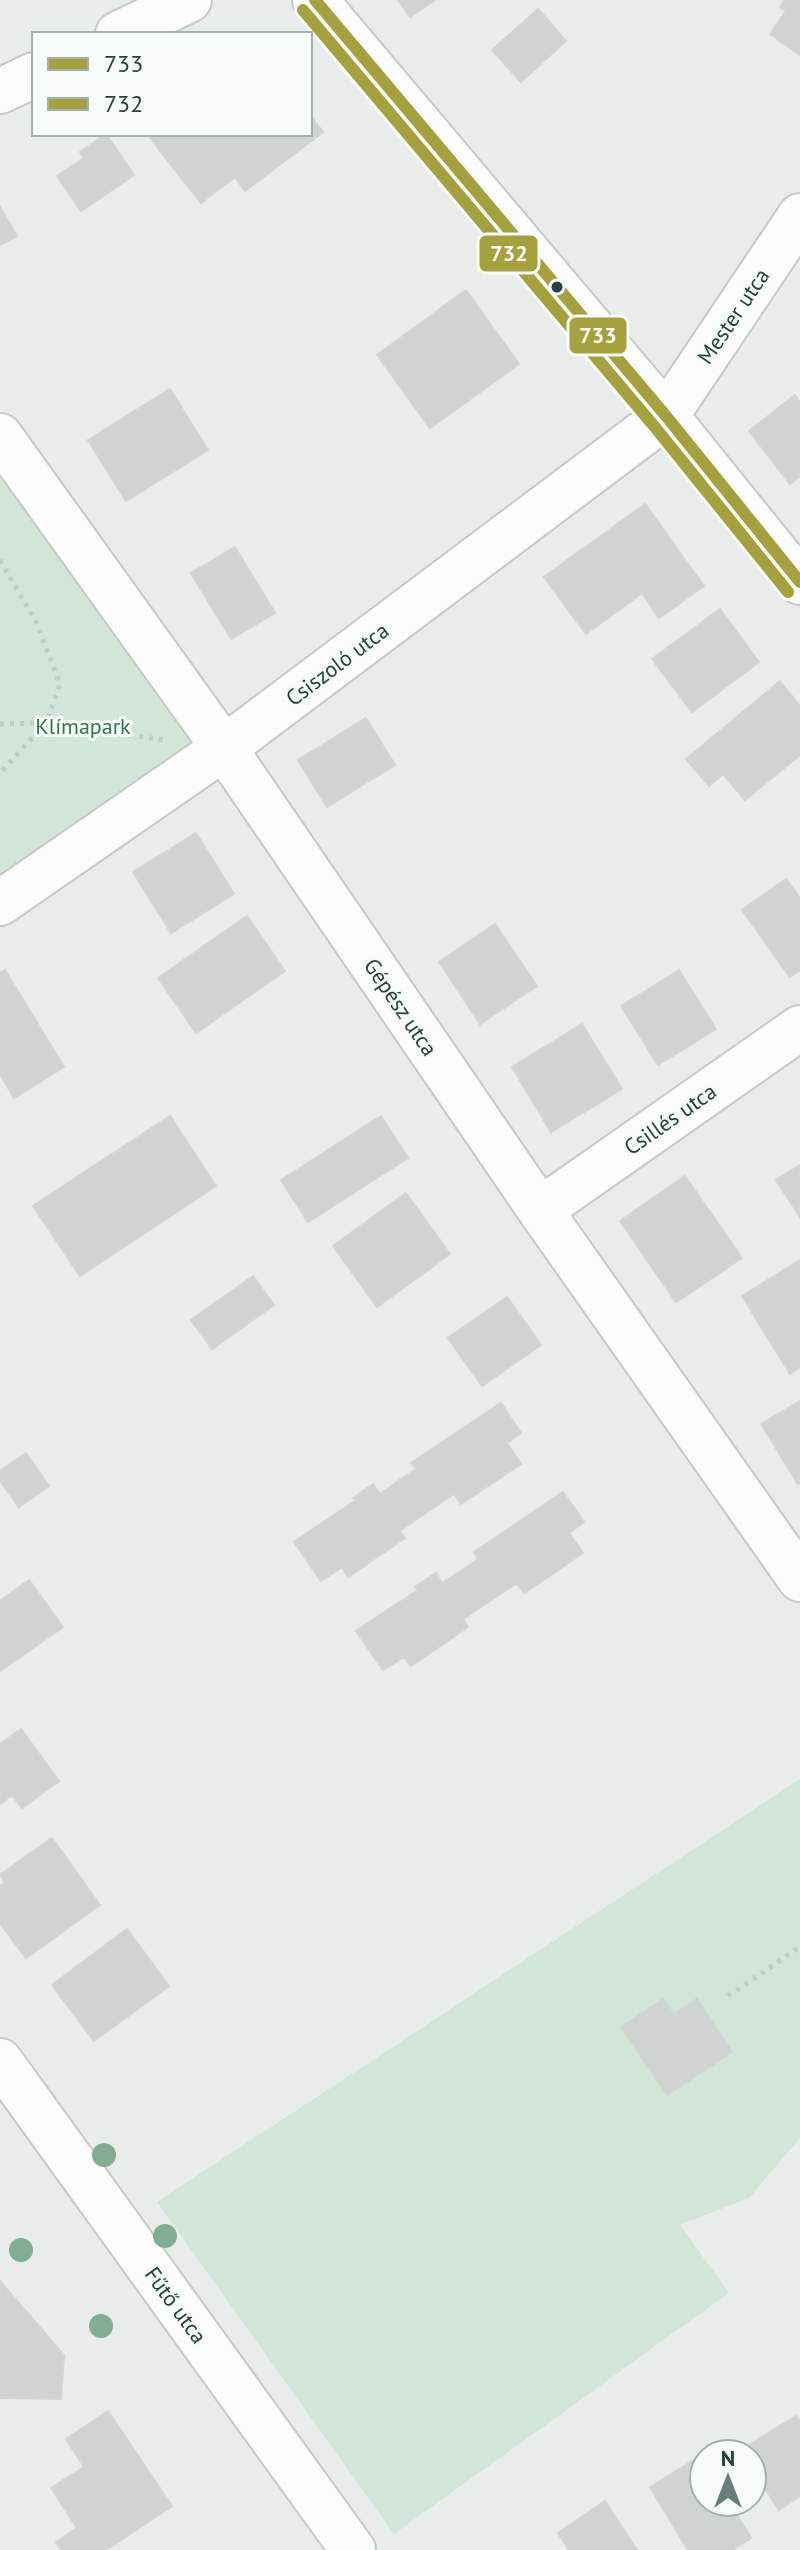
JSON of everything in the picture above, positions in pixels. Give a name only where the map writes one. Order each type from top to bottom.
[{"type":"street","points":[[122,32],[189,0]]},
{"type":"street","points":[[315,0],[666,416],[800,582]]},
{"type":"street","points":[[0,91],[32,76]]},
{"type":"street","name":"Mester utca","points":[[666,416],[800,216]]},
{"type":"street","name":"Csiszoló utca","points":[[0,903],[224,748],[666,416]]},
{"type":"street","name":"Gépész utca","points":[[0,436],[224,748],[540,1210],[800,1579]]},
{"type":"street","name":"Csillés utca","points":[[540,1210],[800,1028]]},
{"type":"street","name":"Fűtő utca","points":[[0,2061],[353,2550]]},
{"type":"path","points":[[0,560],[36,622],[60,684],[46,723],[0,773]]},
{"type":"path","points":[[0,724],[46,723],[224,748]]},
{"type":"path","points":[[728,1996],[800,1947]]},
{"type":"green space","name":"Klímapark","points":[[0,464],[201,747],[0,885]]},
{"type":"green space","points":[[800,1779],[800,2138],[749,2198],[680,2225],[729,2293],[394,2534],[157,2202]]},
{"type":"building","points":[[398,0],[435,0],[410,17]]},
{"type":"building","points":[[785,0],[800,0],[800,55],[770,34],[786,11],[780,7]]},
{"type":"building","points":[[538,9],[566,41],[521,82],[492,50]]},
{"type":"building","points":[[312,118],[323,132],[245,191],[235,177],[201,203],[150,138],[312,136]]},
{"type":"building","points":[[107,136],[134,175],[81,211],[57,176],[84,158],[80,152]]},
{"type":"building","points":[[0,207],[17,236],[0,245]]},
{"type":"building","points":[[466,290],[519,364],[430,428],[377,355]]},
{"type":"building","points":[[170,389],[208,450],[126,501],[88,440]]},
{"type":"building","points":[[795,395],[800,402],[800,476],[790,484],[749,431]]},
{"type":"building","points":[[645,504],[704,586],[659,618],[642,593],[586,634],[544,577]]},
{"type":"building","points":[[235,547],[275,613],[231,639],[191,573]]},
{"type":"building","points":[[720,609],[759,662],[692,712],[652,659]]},
{"type":"building","points":[[780,681],[800,706],[800,755],[745,800],[723,774],[709,786],[686,759]]},
{"type":"building","points":[[366,718],[395,765],[327,807],[298,760]]},
{"type":"building","points":[[196,833],[234,894],[171,933],[133,872]]},
{"type":"building","points":[[786,879],[800,898],[800,970],[790,977],[742,910]]},
{"type":"building","points":[[247,916],[285,971],[196,1033],[158,978]]},
{"type":"building","points":[[495,924],[537,986],[480,1024],[439,962]]},
{"type":"building","points":[[5,970],[64,1067],[14,1098],[0,1074],[0,973]]},
{"type":"building","points":[[679,970],[716,1029],[658,1065],[621,1006]]},
{"type":"building","points":[[582,1024],[622,1089],[551,1132],[512,1067]]},
{"type":"building","points":[[170,1116],[216,1186],[80,1276],[33,1206]]},
{"type":"building","points":[[381,1116],[408,1158],[308,1222],[281,1180]]},
{"type":"building","points":[[800,1165],[800,1217],[776,1180]]},
{"type":"building","points":[[685,1176],[742,1258],[676,1302],[620,1221]]},
{"type":"building","points":[[406,1193],[450,1254],[377,1307],[333,1246]]},
{"type":"building","points":[[800,1260],[800,1367],[790,1374],[742,1296]]},
{"type":"building","points":[[253,1276],[274,1305],[212,1349],[191,1320]]},
{"type":"building","points":[[507,1297],[541,1345],[482,1386],[448,1338]]},
{"type":"building","points":[[800,1401],[800,1483],[798,1484],[761,1424]]},
{"type":"building","points":[[501,1403],[521,1433],[507,1443],[521,1464],[461,1504],[454,1494],[427,1512],[404,1477],[416,1469],[411,1463]]},
{"type":"building","points":[[26,1453],[49,1486],[19,1507],[0,1481],[0,1471]]},
{"type":"building","points":[[404,1477],[427,1512],[400,1531],[405,1538],[348,1577],[342,1567],[321,1581],[294,1542],[355,1501],[353,1498],[373,1484],[380,1494]]},
{"type":"building","points":[[563,1492],[584,1522],[569,1533],[583,1553],[524,1593],[517,1583],[490,1601],[467,1567],[478,1559],[474,1552]]},
{"type":"building","points":[[467,1567],[490,1601],[463,1619],[468,1627],[411,1666],[404,1657],[383,1670],[356,1631],[418,1590],[415,1587],[436,1573],[442,1583]]},
{"type":"building","points":[[29,1580],[63,1627],[0,1671],[0,1601]]},
{"type":"building","points":[[21,1729],[59,1781],[22,1808],[12,1795],[0,1804],[0,1744]]},
{"type":"building","points":[[52,1838],[100,1905],[26,1958],[0,1923],[0,1886],[5,1882],[0,1875]]},
{"type":"building","points":[[127,1929],[169,1986],[94,2041],[52,1985]]},
{"type":"building","points":[[663,1999],[674,2014],[697,1999],[732,2052],[667,2095],[621,2027]]},
{"type":"building","points":[[0,2281],[64,2355],[61,2399],[0,2398]]},
{"type":"building","points":[[108,2411],[172,2506],[106,2550],[61,2550],[56,2542],[77,2528],[51,2488],[84,2467],[66,2439]]},
{"type":"building","points":[[796,2416],[800,2422],[800,2496],[779,2510],[768,2493],[768,2438],[760,2438]]},
{"type":"building","points":[[688,2464],[688,2518],[739,2518],[751,2538],[732,2550],[688,2550],[650,2487]]},
{"type":"building","points":[[605,2501],[637,2550],[569,2550],[558,2533]]},
{"type":"transit line","name":"733","points":[[315,0],[666,416],[800,582]]},
{"type":"transit line","name":"732","points":[[303,10],[654,426],[788,592]]}]
